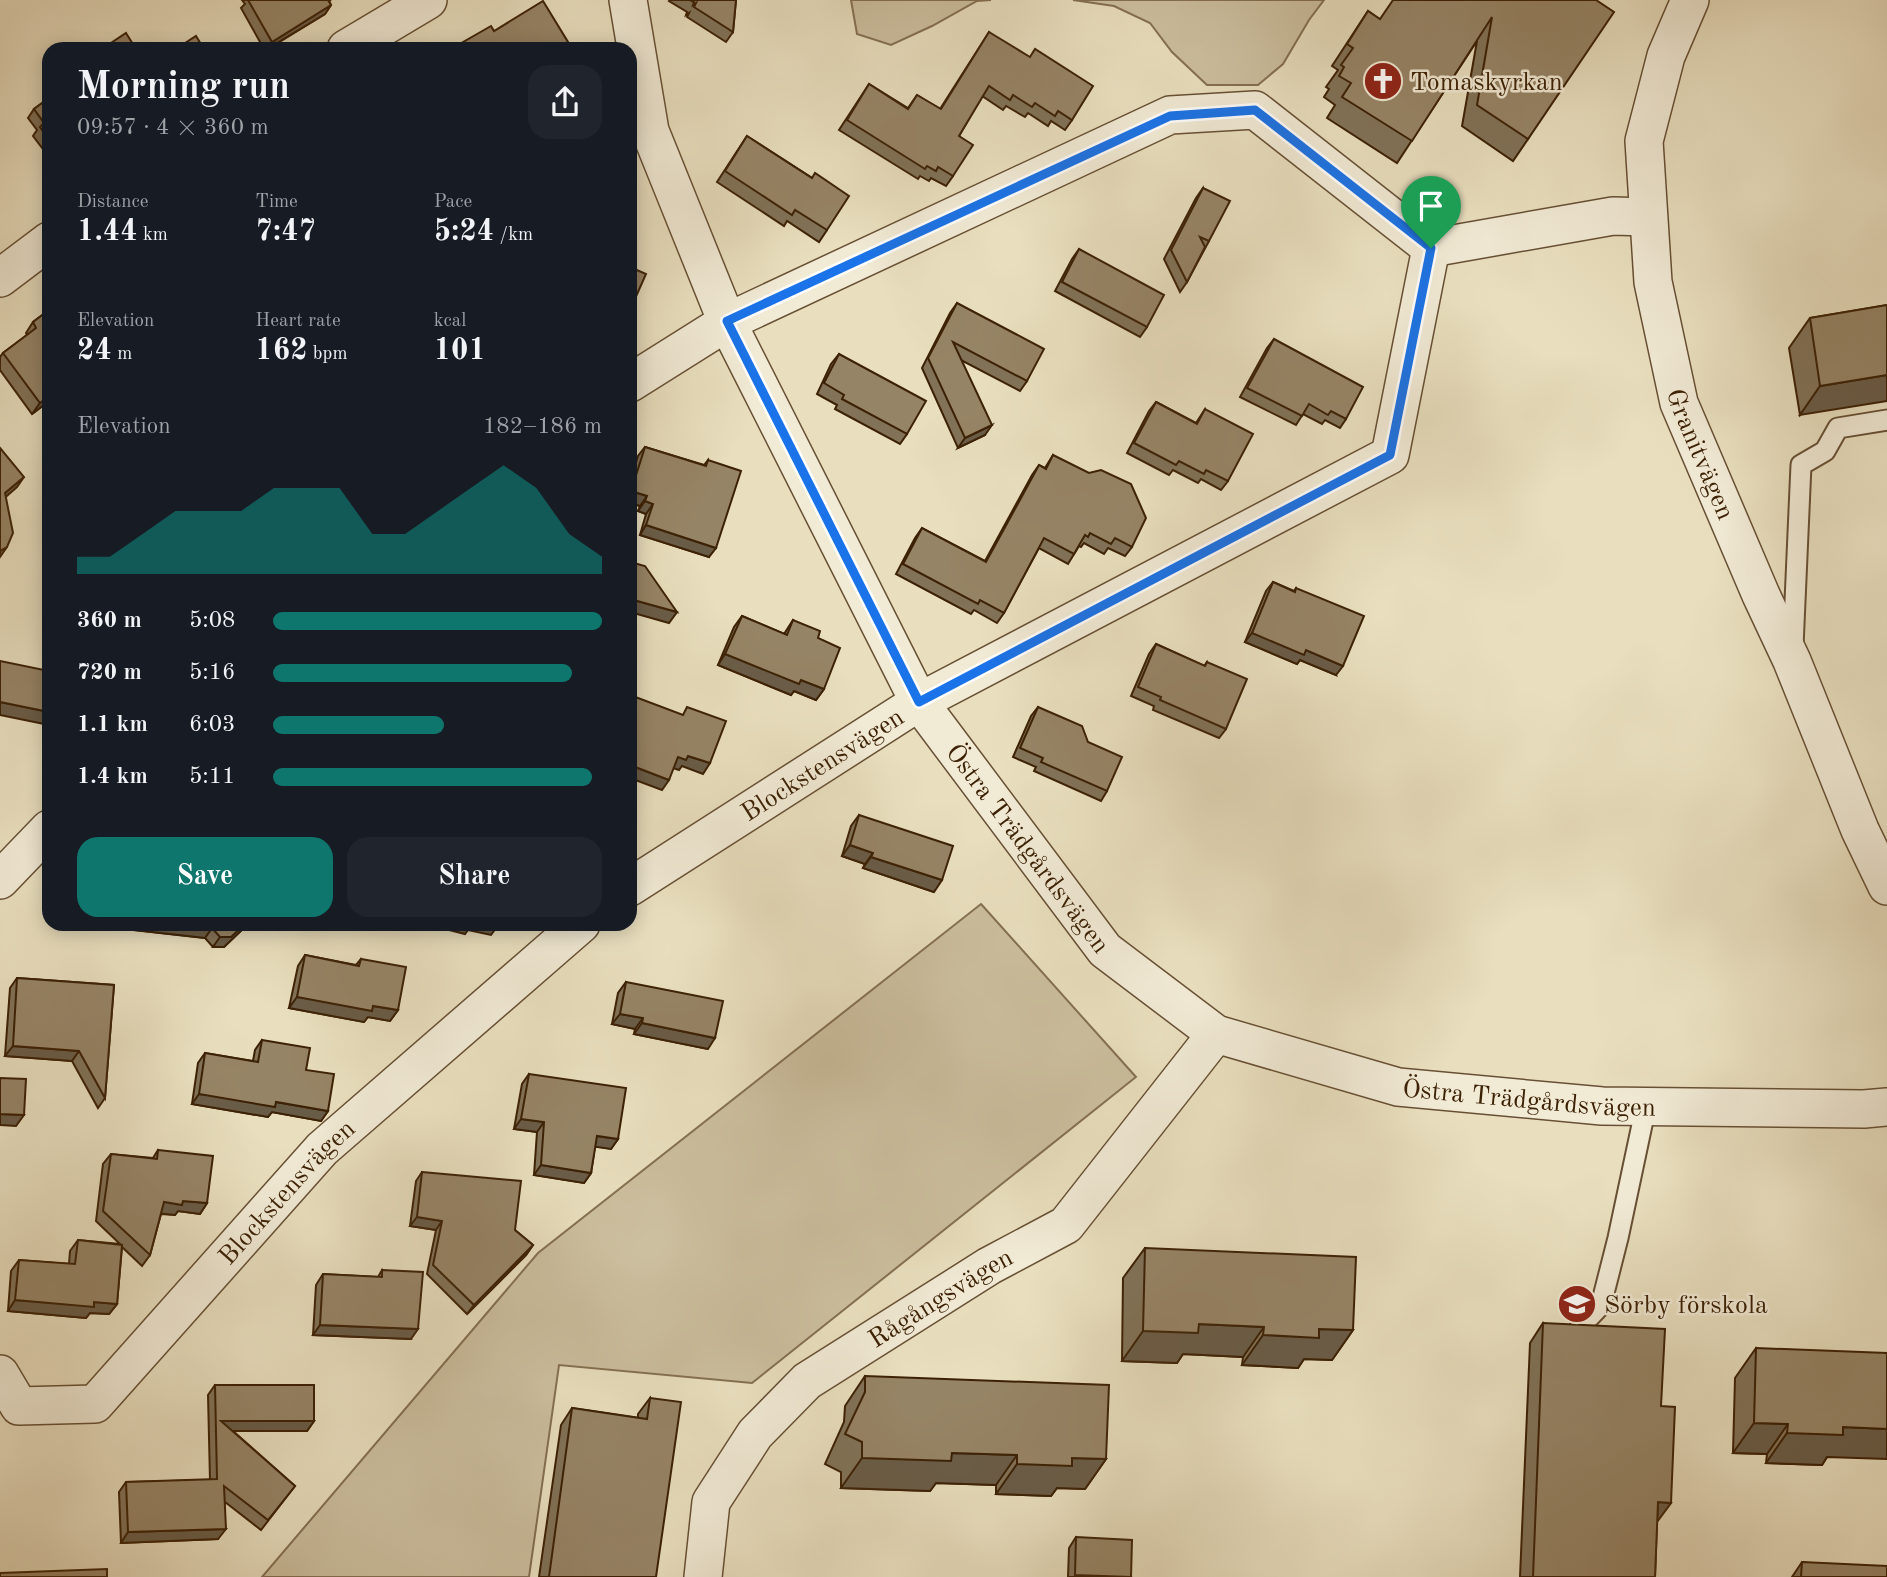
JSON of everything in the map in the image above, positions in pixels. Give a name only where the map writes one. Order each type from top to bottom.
[{"type":"street","points":[[358,42],[428,0]]},
{"type":"street","name":"Östra Trädgårdsvägen","points":[[628,0],[635,42]]},
{"type":"street","name":"Granitvägen","points":[[1690,0],[1666,56],[1644,141],[1653,282],[1679,403],[1792,662],[1860,830],[1887,886]]},
{"type":"street","name":"Östra Trädgårdsvägen","points":[[637,54],[650,131],[727,321],[919,702],[1105,950],[1216,1034],[1398,1087],[1602,1106],[1887,1107]]},
{"type":"street","points":[[637,379],[727,321],[1170,116],[1255,110],[1431,248],[1613,216],[1648,217]]},
{"type":"street","points":[[0,278],[42,246]]},
{"type":"street","name":"Blockstensvägen","points":[[637,883],[919,702],[1390,455],[1431,248]]},
{"type":"street","points":[[0,880],[42,836]]},
{"type":"street","name":"Blockstensvägen","points":[[0,1374],[19,1406],[94,1405],[322,1149],[573,931]]},
{"type":"street","name":"Rågångsvägen","points":[[703,1577],[712,1502],[755,1434],[807,1381],[989,1266],[1066,1224],[1216,1034]]},
{"type":"lane","points":[[1792,662],[1801,465],[1825,451],[1838,428],[1887,420]]},
{"type":"lane","points":[[1580,1327],[1601,1305],[1646,1107]]},
{"type":"shaded area","points":[[851,0],[991,0],[977,1],[891,45],[857,34]]},
{"type":"shaded area","points":[[1073,0],[1324,0],[1283,64],[1258,85],[1207,85],[1172,52],[1150,23],[1114,6]]},
{"type":"shaded area","points":[[981,904],[1136,1077],[752,1383],[559,1365],[529,1577],[262,1577],[538,1253]]},
{"type":"building","points":[[248,0],[328,0],[331,5],[272,42]]},
{"type":"building","points":[[690,0],[736,0],[733,32],[694,7],[696,3],[693,5],[694,2]]},
{"type":"building","name":"Tomaskyrkan","points":[[1393,0],[1596,0],[1614,12],[1528,139],[1477,105],[1492,17],[1412,141],[1342,97],[1351,83],[1339,76],[1344,67],[1341,65],[1353,48],[1347,44],[1368,11],[1380,19]]},
{"type":"building","points":[[543,1],[568,42],[463,42],[491,26],[494,31]]},
{"type":"building","points":[[989,32],[1030,57],[1035,49],[1093,86],[1072,120],[1058,111],[1055,116],[1035,103],[1032,107],[1013,95],[1010,100],[989,86],[959,136],[973,145],[953,176],[938,167],[936,171],[927,166],[925,169],[847,120],[869,84],[908,109],[917,95],[941,109]]},
{"type":"building","points":[[126,33],[132,42],[112,42]]},
{"type":"building","points":[[196,36],[200,42],[187,42]]},
{"type":"building","points":[[42,103],[42,120],[34,109]]},
{"type":"building","points":[[747,136],[812,178],[815,173],[849,196],[827,230],[795,210],[792,215],[725,171]]},
{"type":"building","points":[[1203,188],[1230,201],[1209,241],[1200,237],[1205,247],[1187,282],[1171,250]]},
{"type":"building","points":[[1079,249],[1164,295],[1147,327],[1062,282]]},
{"type":"building","points":[[637,270],[646,274],[637,294]]},
{"type":"building","points":[[957,303],[1044,349],[1027,381],[953,342],[992,425],[965,438],[928,358]]},
{"type":"building","points":[[1887,305],[1887,375],[1820,386],[1810,318]]},
{"type":"building","points":[[42,315],[40,403],[3,353],[36,328],[33,322]]},
{"type":"building","points":[[1274,339],[1363,387],[1346,419],[1331,411],[1328,415],[1309,404],[1302,416],[1247,388]]},
{"type":"building","points":[[839,354],[926,401],[907,434],[842,399],[844,395],[824,383]]},
{"type":"building","points":[[1156,402],[1197,424],[1205,409],[1253,434],[1228,481],[1206,470],[1204,474],[1179,461],[1176,465],[1134,443]]},
{"type":"building","points":[[645,447],[706,466],[708,460],[741,471],[716,548],[646,525],[653,504],[645,501],[647,496],[637,493],[637,472]]},
{"type":"building","points":[[0,448],[24,477],[5,493],[13,533],[7,547],[0,551]]},
{"type":"building","points":[[1053,455],[1089,473],[1101,470],[1131,484],[1146,518],[1132,547],[1115,538],[1111,544],[1090,533],[1088,537],[1085,535],[1074,554],[1044,538],[1004,613],[980,600],[978,604],[903,564],[922,528],[986,562],[1039,465],[1046,469]]},
{"type":"building","points":[[637,564],[645,566],[677,612],[637,601]]},
{"type":"building","points":[[1273,582],[1295,592],[1296,588],[1364,616],[1343,666],[1306,650],[1304,655],[1252,633]]},
{"type":"building","points":[[742,616],[787,635],[793,620],[820,631],[818,638],[840,648],[824,689],[801,680],[799,684],[725,654]]},
{"type":"building","points":[[1156,644],[1205,666],[1207,662],[1247,679],[1226,729],[1160,700],[1161,697],[1138,687]]},
{"type":"building","points":[[0,661],[42,670],[42,711],[0,702]]},
{"type":"building","points":[[637,698],[683,715],[687,707],[726,721],[710,763],[688,756],[686,760],[678,757],[669,780],[637,768]]},
{"type":"building","points":[[1038,707],[1082,726],[1088,742],[1122,757],[1107,791],[1041,762],[1043,758],[1020,748]]},
{"type":"building","points":[[859,815],[953,846],[942,880],[871,857],[873,853],[850,845]]},
{"type":"building","points":[[215,931],[237,931],[231,937],[220,937]]},
{"type":"building","points":[[305,955],[359,966],[361,959],[406,967],[398,1010],[373,1006],[372,1011],[297,997]]},
{"type":"building","points":[[17,978],[114,985],[105,1098],[79,1051],[13,1046]]},
{"type":"building","points":[[626,982],[723,1001],[715,1038],[642,1023],[643,1018],[620,1014]]},
{"type":"building","points":[[262,1040],[310,1048],[306,1070],[334,1074],[328,1111],[276,1102],[275,1107],[199,1094],[205,1053],[258,1062]]},
{"type":"building","points":[[529,1074],[626,1088],[618,1139],[597,1136],[591,1173],[541,1165],[544,1122],[521,1119]]},
{"type":"building","points":[[0,1078],[26,1079],[24,1115],[0,1114]]},
{"type":"building","points":[[158,1150],[213,1156],[207,1203],[183,1201],[182,1205],[164,1202],[150,1255],[103,1211],[111,1154],[157,1159]]},
{"type":"building","points":[[422,1172],[521,1181],[515,1230],[533,1245],[474,1305],[433,1265],[442,1221],[417,1217]]},
{"type":"building","points":[[78,1240],[122,1245],[117,1304],[94,1302],[94,1307],[15,1300],[19,1260],[75,1264]]},
{"type":"building","points":[[1145,1248],[1356,1257],[1353,1330],[1319,1329],[1319,1338],[1263,1335],[1264,1327],[1199,1324],[1198,1333],[1143,1331]]},
{"type":"building","points":[[382,1270],[423,1272],[418,1329],[320,1325],[323,1274],[382,1277]]},
{"type":"building","points":[[1543,1323],[1665,1329],[1661,1406],[1675,1407],[1671,1503],[1658,1502],[1655,1577],[1533,1577]]},
{"type":"building","points":[[1756,1348],[1887,1353],[1887,1429],[1843,1427],[1843,1435],[1787,1433],[1788,1424],[1754,1423]]},
{"type":"building","points":[[865,1376],[1109,1385],[1106,1459],[1072,1458],[1072,1466],[1017,1464],[1017,1455],[952,1453],[951,1461],[862,1458],[862,1442],[845,1434],[865,1392]]},
{"type":"building","points":[[215,1385],[314,1385],[314,1421],[221,1421],[295,1486],[268,1520],[224,1486],[226,1529],[128,1532],[126,1482],[217,1479]]},
{"type":"building","points":[[650,1398],[681,1402],[656,1577],[549,1577],[572,1408],[647,1419]]},
{"type":"building","points":[[1076,1537],[1132,1540],[1131,1577],[1075,1575]]},
{"type":"building","points":[[1802,1562],[1887,1566],[1887,1577],[1801,1577]]},
{"type":"building","points":[[107,1569],[107,1577],[0,1577],[0,1573]]},
{"type":"place","name":"Tomaskyrkan","points":[[1383,81]]},
{"type":"place","name":"Sörby förskola","points":[[1577,1304]]},
{"type":"route","points":[[1255,110],[1431,248],[1390,455],[919,702],[727,321],[1170,116],[1255,110]]}]
